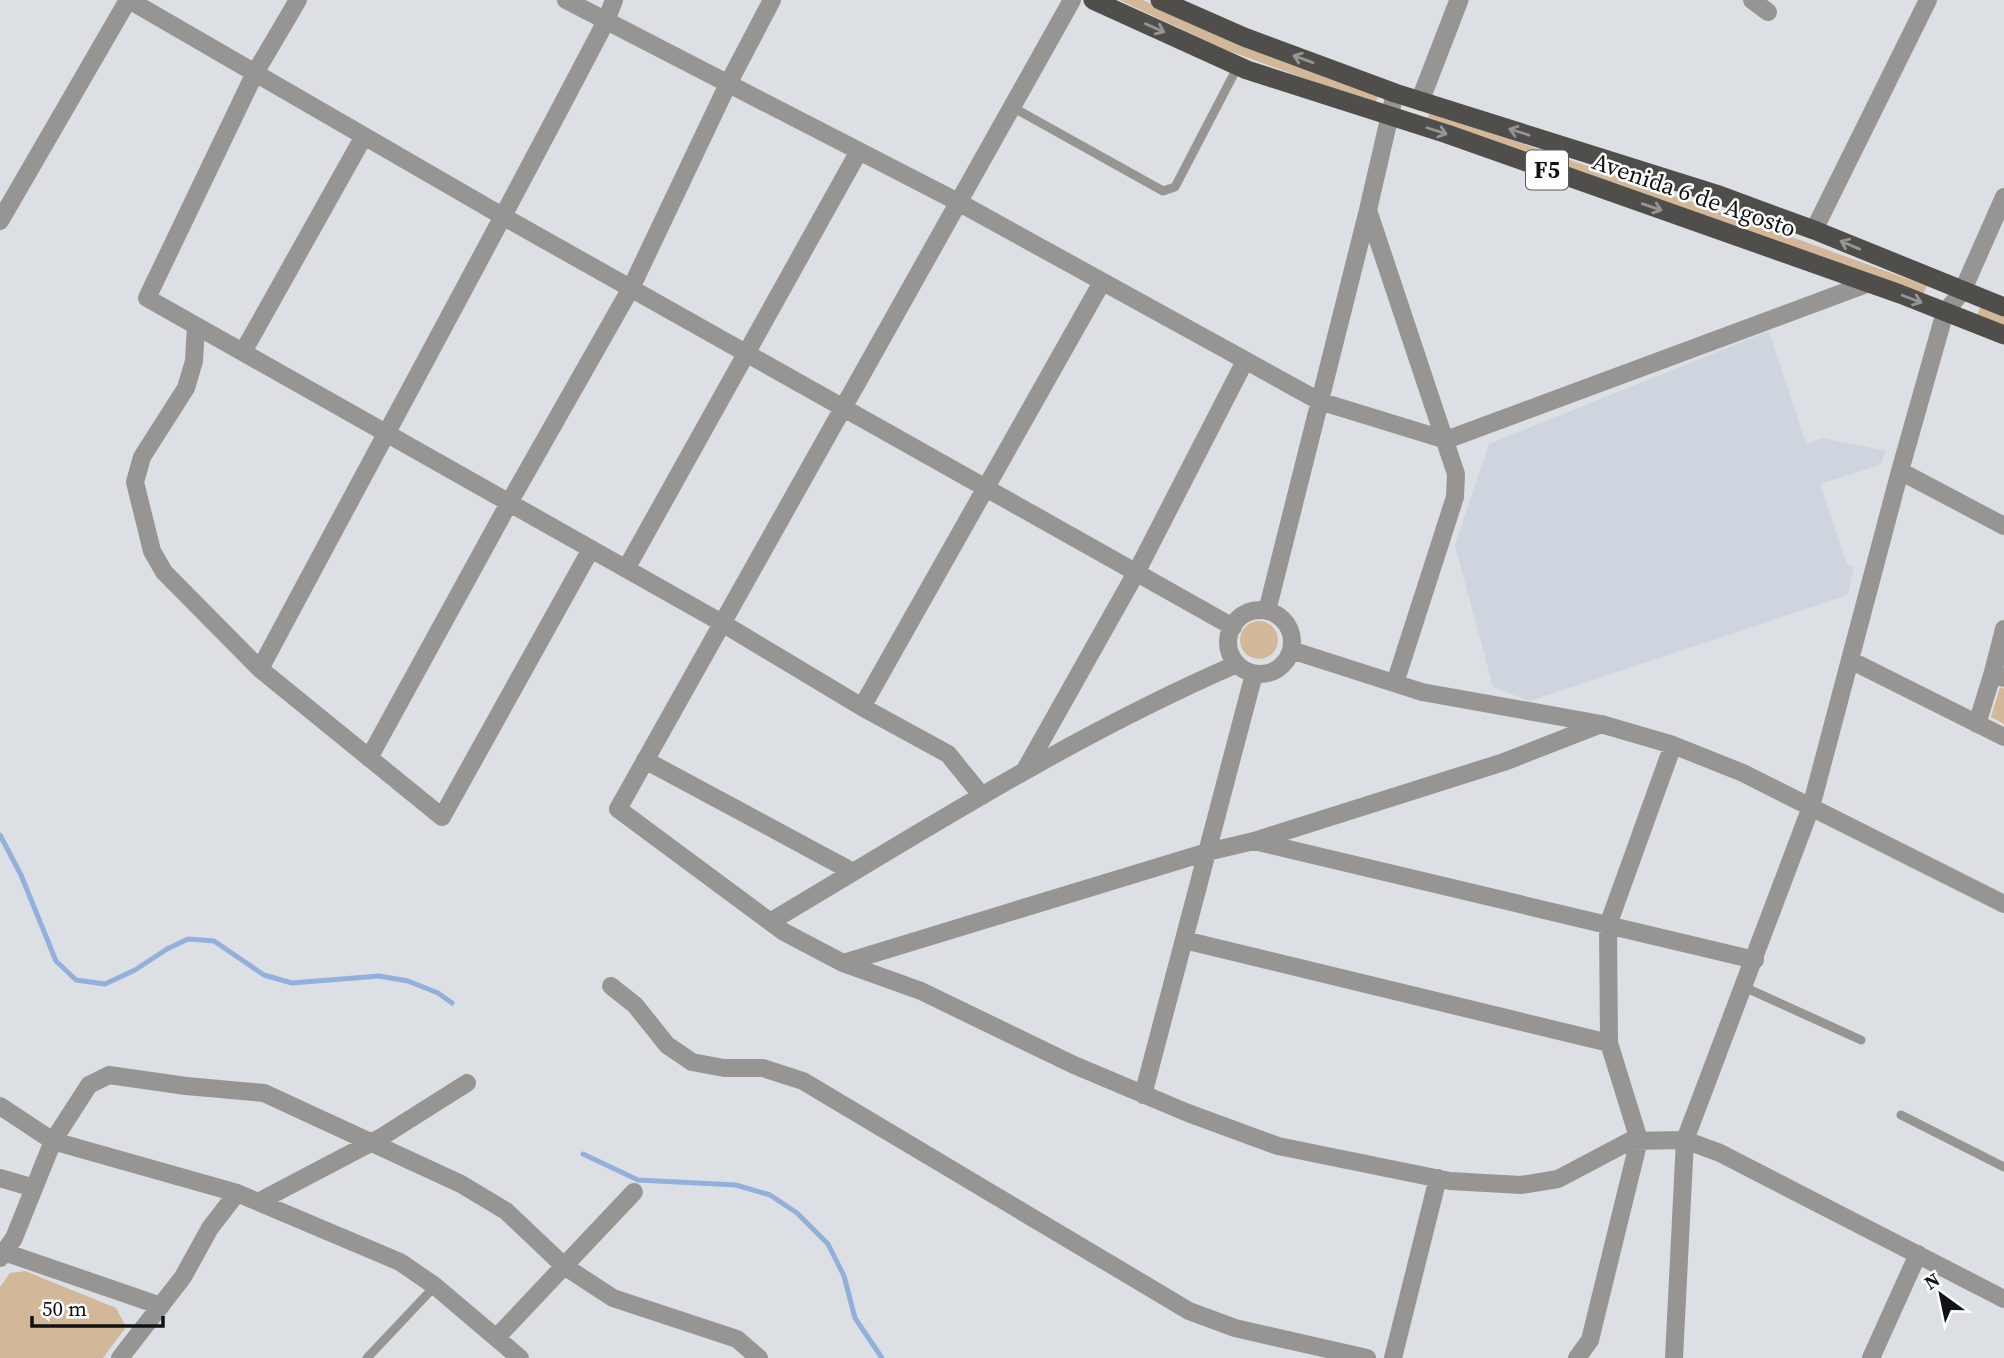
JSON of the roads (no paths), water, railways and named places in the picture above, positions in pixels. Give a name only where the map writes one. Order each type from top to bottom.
[{"type":"highway","name":"Avenida 6 de Agosto","points":[[1093,0],[1238,66],[1390,116],[1869,284],[2004,335]]},
{"type":"highway","name":"Avenida 6 de Agosto","points":[[1160,0],[1244,37],[1395,93],[1716,194],[1814,230],[2004,307]]},
{"type":"street","points":[[0,221],[128,0],[504,217],[1233,627]]},
{"type":"street","points":[[298,0],[255,73],[147,298],[948,754],[982,796]]},
{"type":"street","points":[[566,0],[958,202],[1320,401],[1446,440],[1869,284]]},
{"type":"street","points":[[261,669],[385,433],[504,217],[606,21],[614,0]]},
{"type":"street","points":[[369,758],[631,288],[728,84],[772,0]]},
{"type":"street","points":[[1072,0],[618,809],[784,932],[844,963],[921,991],[1073,1065],[1143,1095],[1278,1146],[1438,1178],[1521,1185],[1558,1179],[1630,1141],[1685,1140],[1720,1153],[2004,1299]]},
{"type":"street","points":[[1420,101],[1459,0]]},
{"type":"street","points":[[1752,0],[1768,12]]},
{"type":"street","points":[[1814,230],[1928,0]]},
{"type":"street","points":[[1267,611],[1395,93]]},
{"type":"street","points":[[243,352],[364,136]]},
{"type":"street","points":[[626,569],[859,151]]},
{"type":"street","points":[[1674,1358],[1685,1140],[1811,807],[1945,312],[1962,292],[2004,197]]},
{"type":"street","points":[[1368,210],[1456,474],[1455,497],[1395,684]]},
{"type":"street","points":[[862,707],[1102,282]]},
{"type":"street","points":[[196,326],[194,361],[186,388],[142,457],[135,482],[152,551],[164,572],[261,669],[442,817],[591,549]]},
{"type":"street","points":[[1025,770],[1137,571],[1245,361]]},
{"type":"street","points":[[1900,471],[2004,526]]},
{"type":"street","points":[[1267,611],[1285,621],[1292,640],[1292,650],[1281,666],[1263,674],[1254,674],[1237,664],[1228,646],[1233,627],[1247,613],[1267,611]]},
{"type":"street","points":[[1977,724],[1999,675],[2004,629]]},
{"type":"street","points":[[1292,650],[1422,692],[1601,724],[1673,746],[1743,773],[2004,904]]},
{"type":"street","points":[[1850,660],[2004,737]]},
{"type":"street","points":[[770,922],[1025,770],[1164,696],[1237,664]]},
{"type":"street","points":[[1143,1095],[1254,674]]},
{"type":"street","points":[[844,963],[1207,852],[1254,841],[1504,762],[1601,724]]},
{"type":"street","points":[[1577,1358],[1590,1340],[1639,1140],[1609,1043],[1608,925],[1673,746]]},
{"type":"street","points":[[645,760],[853,872]]},
{"type":"street","points":[[1254,841],[1755,960]]},
{"type":"street","points":[[1184,940],[1609,1043]]},
{"type":"street","points":[[611,986],[635,1005],[667,1045],[692,1062],[724,1068],[763,1068],[803,1081],[1189,1311],[1235,1328],[1367,1358]]},
{"type":"street","points":[[161,1306],[2,1255],[13,1238],[53,1141],[89,1085],[109,1075],[264,1093],[461,1184],[506,1211],[564,1266],[613,1298],[737,1339],[759,1358]]},
{"type":"street","points":[[258,1202],[372,1142],[467,1083]]},
{"type":"street","points":[[0,1106],[53,1141],[237,1193],[400,1262],[435,1286],[520,1358]]},
{"type":"street","points":[[0,1178],[34,1188]]},
{"type":"street","points":[[1393,1358],[1438,1178]]},
{"type":"street","points":[[497,1337],[634,1192]]},
{"type":"street","points":[[120,1358],[183,1277],[210,1228],[237,1193]]},
{"type":"street","points":[[1871,1358],[1918,1254]]},
{"type":"lane","points":[[1012,107],[1163,191],[1175,187],[1238,66]]},
{"type":"lane","points":[[1744,987],[1861,1040]]},
{"type":"lane","points":[[1901,1115],[2004,1167]]},
{"type":"lane","points":[[367,1358],[435,1286]]},
{"type":"waterway","points":[[0,835],[21,875],[56,961],[76,980],[105,984],[188,939],[214,941],[264,975],[292,983],[379,976],[408,981],[438,993],[452,1003]]},
{"type":"waterway","points":[[583,1154],[638,1180],[736,1185],[770,1195],[797,1213],[828,1244],[844,1276],[855,1318],[882,1358]]}]
